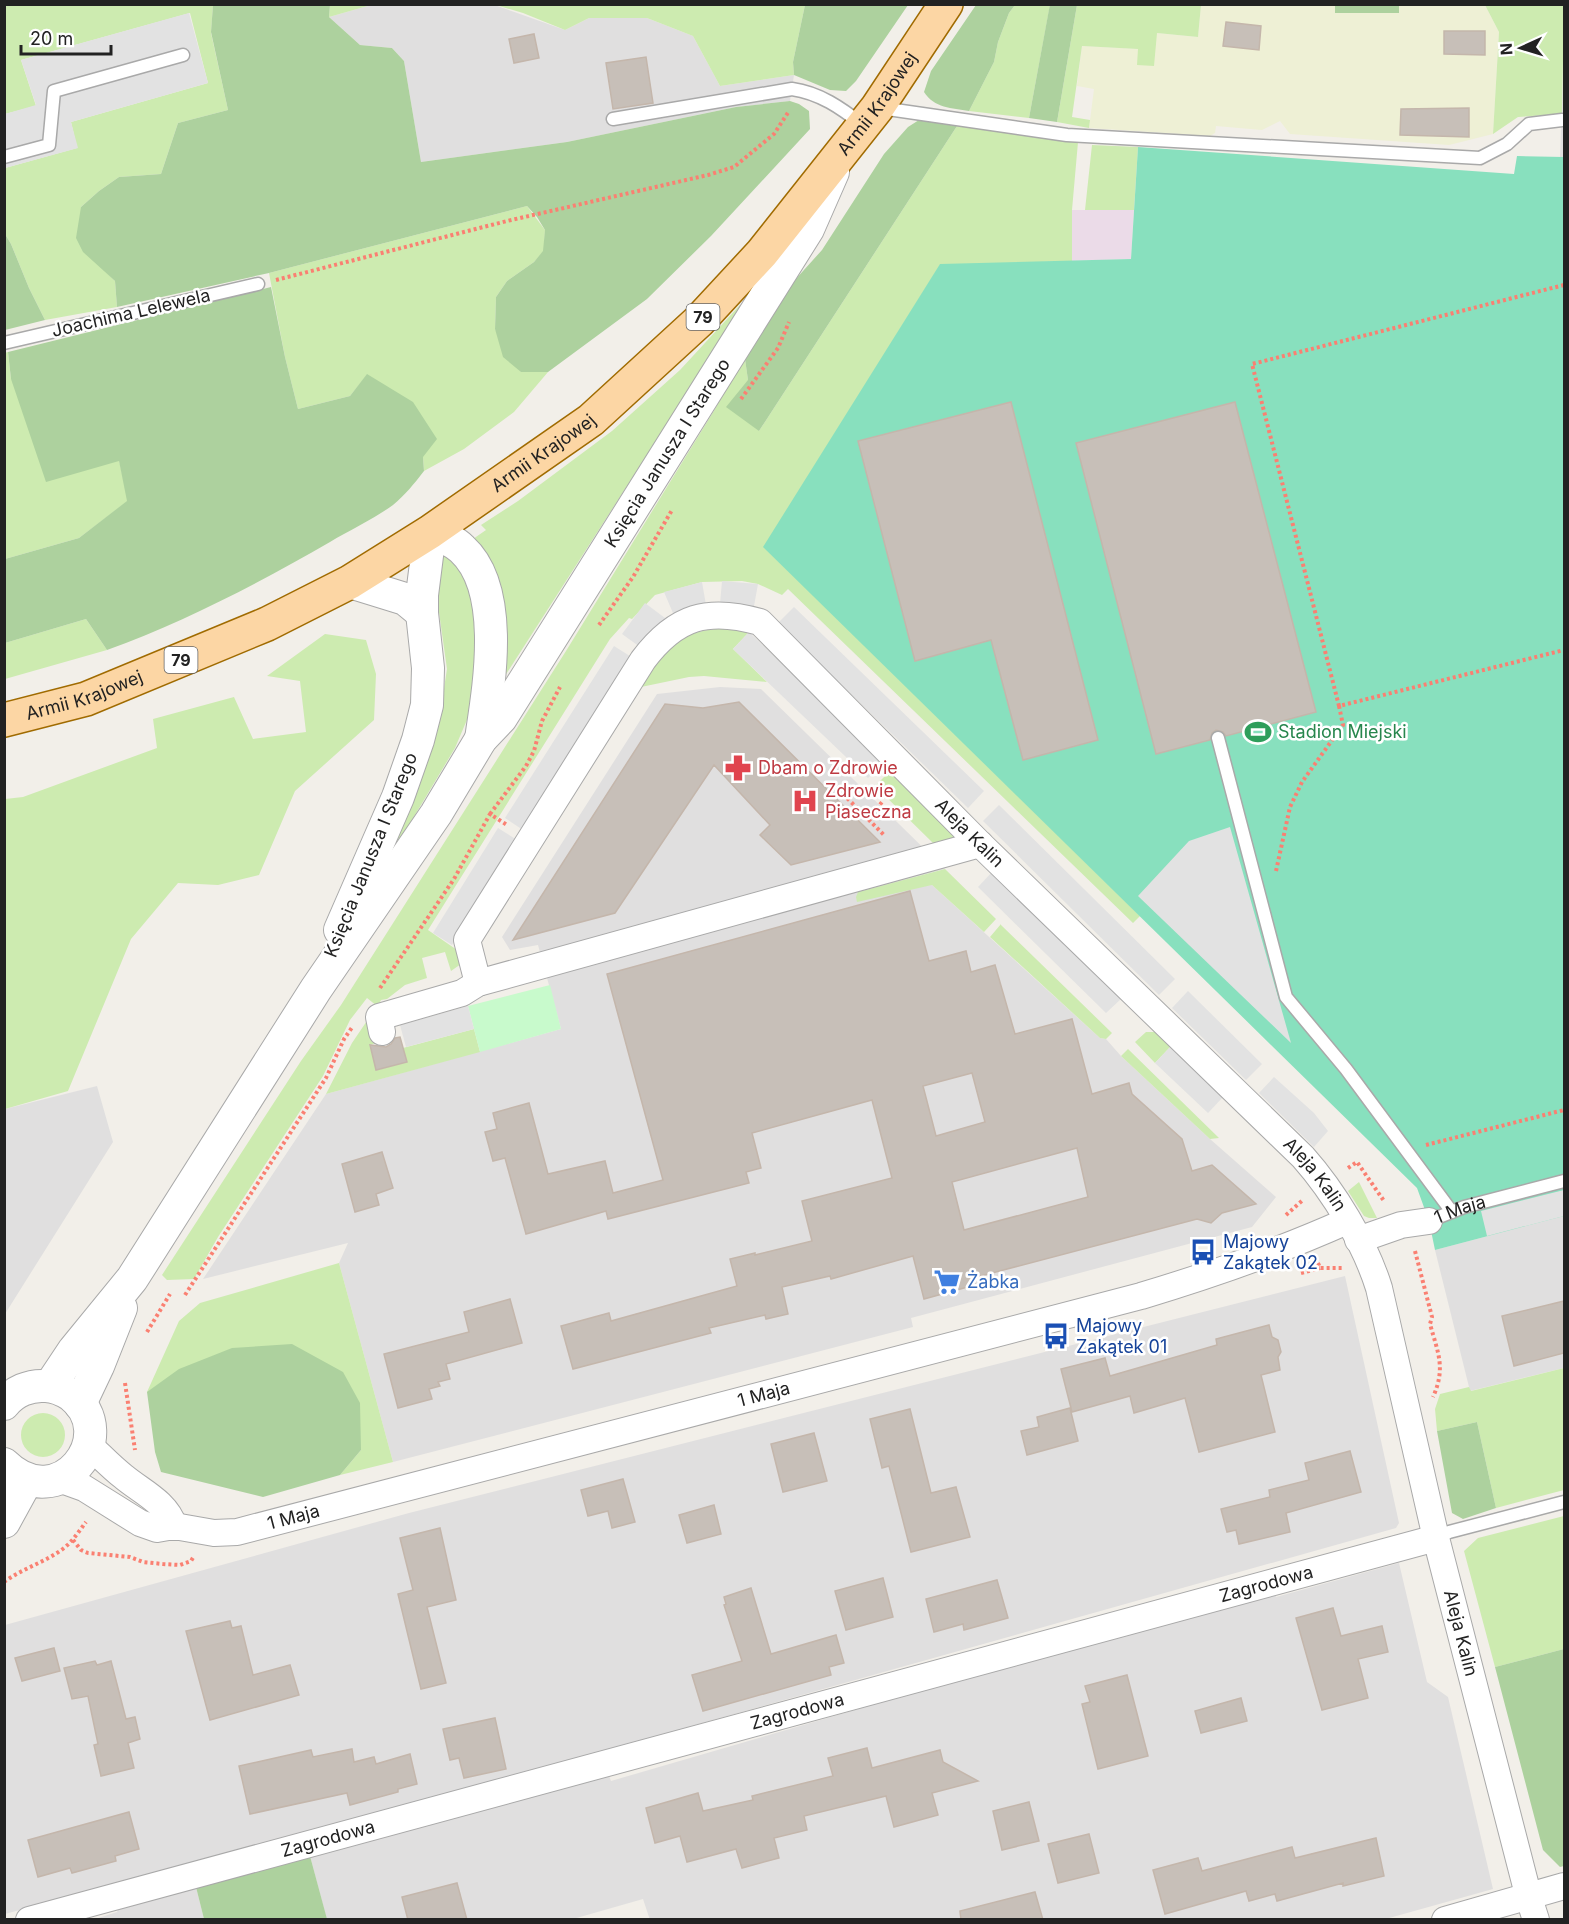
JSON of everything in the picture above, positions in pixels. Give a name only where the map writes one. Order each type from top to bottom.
[{"type":"main road","name":"Armii Krajowej","points":[[4,720],[86,699],[267,624],[350,582],[429,532],[582,427],[699,321],[754,261],[871,117],[945,6]]},
{"type":"street","name":"Księcia Janusza I Starego","points":[[50,1386],[74,1350],[132,1279],[316,989],[436,814],[482,739],[501,718],[808,229],[840,157]]},
{"type":"street","name":"Księcia Janusza I Starego","points":[[316,989],[368,862],[398,797],[418,740],[427,705],[429,668],[422,613],[429,532],[450,540],[466,553],[476,569],[487,598],[492,645],[490,683],[482,739]]},
{"type":"street","points":[[350,582],[405,599],[422,613]]},
{"type":"street","name":"Aleja Kalin","points":[[530,840],[643,660],[666,633],[677,625],[718,614],[735,615],[760,622],[980,844],[1303,1157],[1324,1182],[1372,1268],[1379,1288],[1436,1538],[1532,1909]]},
{"type":"street","points":[[478,983],[467,940],[530,840]]},
{"type":"street","points":[[382,1032],[379,1017],[462,993],[478,983],[980,844]]},
{"type":"street","name":"1 Maja","points":[[59,1479],[84,1488],[140,1523],[157,1529],[174,1526],[214,1533],[237,1532],[1151,1293],[1306,1240],[1401,1225],[1440,1216]]},
{"type":"street","name":"Księcia Janusza I Starego","points":[[80,1404],[98,1366],[132,1279]]},
{"type":"street","points":[[4,1404],[20,1390],[35,1385],[64,1390],[80,1404],[86,1413],[90,1429],[89,1445],[83,1459],[72,1471],[59,1479],[43,1482],[16,1472],[4,1522]]},
{"type":"street","points":[[89,1445],[123,1477],[163,1506],[171,1516],[174,1526]]},
{"type":"street","name":"Zagrodowa","points":[[29,1920],[1436,1538]]},
{"type":"street","points":[[1446,1920],[1532,1909],[1564,1887]]},
{"type":"lane","points":[[4,157],[48,145],[54,91],[183,55]]},
{"type":"lane","points":[[613,119],[792,89],[803,90],[871,117],[1067,135],[1480,158],[1507,144],[1529,124],[1562,120]]},
{"type":"lane","name":"Joachima Lelewela","points":[[4,343],[258,284]]},
{"type":"lane","points":[[1218,738],[1286,997],[1346,1069],[1405,1151],[1440,1216]]},
{"type":"lane","name":"1 Maja","points":[[1440,1216],[1564,1181]]},
{"type":"lane","name":"Zagrodowa","points":[[1436,1538],[1449,1532],[1564,1502]]},
{"type":"path","points":[[258,284],[507,221],[708,175],[734,166],[774,134],[803,90]]},
{"type":"path","points":[[1275,876],[1290,807],[1302,782],[1343,725],[1252,364],[1564,285]]},
{"type":"path","points":[[1339,706],[1564,650]]},
{"type":"path","points":[[843,794],[884,835]]},
{"type":"path","points":[[868,818],[883,801]]},
{"type":"path","points":[[379,990],[454,879],[490,814],[530,840]]},
{"type":"path","points":[[185,1295],[326,1078],[344,1039],[356,1023]]},
{"type":"path","points":[[1405,1151],[1564,1110]]},
{"type":"path","points":[[125,1385],[135,1452]]},
{"type":"path","points":[[4,1582],[25,1568],[63,1549],[91,1517]]},
{"type":"path","points":[[72,1540],[81,1550],[88,1553],[130,1557],[143,1562],[172,1565],[191,1561]]},
{"type":"shaded area","points":[[492,4],[565,30],[589,18],[647,18],[693,36],[720,86],[794,75],[790,101],[736,107],[567,142],[421,162],[404,61],[392,48],[360,45],[329,17],[371,5]]},
{"type":"shaded area","points":[[189,13],[208,83],[71,122],[78,148],[5,168],[5,114],[36,105],[21,60]]},
{"type":"shaded area","points":[[1564,48],[1564,157],[1560,157]]},
{"type":"shaded area","points":[[1072,210],[1134,210],[1131,259],[1072,261]]},
{"type":"shaded area","points":[[722,581],[758,584],[754,606],[720,604]]},
{"type":"shaded area","points":[[702,582],[706,605],[673,613],[664,592]]},
{"type":"shaded area","points":[[645,603],[665,618],[640,647],[622,634]]},
{"type":"shaded area","points":[[794,607],[984,791],[968,808],[778,623]]},
{"type":"shaded area","points":[[749,632],[884,762],[868,778],[733,649]]},
{"type":"shaded area","points":[[614,646],[633,658],[523,830],[505,818]]},
{"type":"shaded area","points":[[720,687],[761,689],[945,869],[858,892],[932,885],[1100,1038],[1106,1039],[1121,1056],[1210,1139],[1276,1197],[1252,1227],[911,1318],[913,1327],[393,1462],[339,1263],[348,1243],[203,1279],[326,1094],[561,1029],[538,945],[510,950],[502,937],[657,694]]},
{"type":"shaded area","points":[[999,805],[1175,979],[1159,995],[983,821]]},
{"type":"shaded area","points":[[1230,827],[1291,1043],[1138,896],[1189,841]]},
{"type":"shaded area","points":[[498,828],[517,840],[452,945],[433,933]]},
{"type":"shaded area","points":[[993,871],[1122,998],[1106,1013],[978,887]]},
{"type":"shaded area","points":[[1188,991],[1262,1064],[1246,1080],[1172,1008]]},
{"type":"shaded area","points":[[468,1006],[474,1029],[406,1047],[400,1025]]},
{"type":"shaded area","points":[[1171,1046],[1224,1096],[1208,1113],[1155,1063]]},
{"type":"shaded area","points":[[1274,1077],[1314,1113],[1328,1131],[1314,1147],[1259,1093]]},
{"type":"shaded area","points":[[97,1086],[113,1142],[5,1314],[5,1109]]},
{"type":"shaded area","points":[[1564,1190],[1564,1216],[1487,1236],[1481,1211]]},
{"type":"shaded area","points":[[1564,1216],[1564,1368],[1470,1391],[1435,1250]]},
{"type":"shaded area","points":[[1345,1276],[1399,1523],[1396,1528],[610,1749],[5,1914],[5,1625],[409,1513]]},
{"type":"shaded area","points":[[1399,1563],[1427,1682],[1448,1697],[1493,1889],[1382,1920],[650,1920],[643,1899],[573,1919],[327,1920],[310,1856],[608,1773],[611,1781],[1274,1588],[1276,1597]]},
{"type":"shaded area","points":[[196,1887],[204,1919],[92,1920],[117,1912],[119,1907]]},
{"type":"green space","points":[[805,4],[908,5],[856,81],[846,91],[830,90],[794,75],[793,62]]},
{"type":"green space","points":[[1050,4],[1077,5],[1057,122],[1029,118]]},
{"type":"green space","points":[[5,5],[213,5],[211,33],[228,110],[178,123],[161,174],[119,177],[81,207],[101,267],[115,281],[117,307],[45,320],[5,234],[5,168],[77,148],[71,122],[208,83],[190,13],[21,60],[36,106],[5,114]]},
{"type":"green space","points":[[213,5],[330,5],[329,17],[360,45],[392,48],[404,61],[421,162],[567,142],[736,107],[790,101],[809,111],[810,129],[711,236],[647,299],[548,372],[521,372],[503,357],[495,329],[496,297],[507,281],[534,262],[543,251],[545,230],[527,206],[269,273],[117,307],[115,281],[83,252],[76,238],[81,207],[119,177],[161,174],[178,123],[228,110],[211,32]]},
{"type":"green space","points":[[330,5],[371,5],[329,17]]},
{"type":"green space","points":[[496,5],[805,5],[793,62],[794,75],[720,86],[693,36],[647,18],[589,18],[565,30]]},
{"type":"green space","points":[[976,5],[1015,5],[1009,13],[998,42],[994,62],[969,111],[938,104],[924,92],[931,71]]},
{"type":"green space","points":[[1015,5],[1050,5],[1029,118],[969,111],[994,62],[998,42],[1009,13]]},
{"type":"green space","points":[[1077,5],[1201,5],[1198,37],[1157,33],[1154,66],[1137,65],[1138,49],[1082,46],[1072,117],[1090,120],[1089,128],[1057,122]]},
{"type":"green space","points":[[1201,5],[1336,5],[1336,13],[1399,13],[1399,5],[1485,5],[1499,32],[1493,134],[1449,145],[1290,134],[1280,121],[1262,130],[1216,126],[1215,133],[1210,136],[1089,128],[1094,89],[1077,86],[1082,46],[1139,49],[1157,33],[1198,37]]},
{"type":"green space","points":[[1335,5],[1399,5],[1399,13],[1335,13]]},
{"type":"green space","points":[[1485,5],[1564,5],[1562,114],[1518,117],[1493,134],[1499,32]]},
{"type":"green space","points":[[919,120],[957,126],[759,431],[726,407],[748,380],[744,352],[794,281],[822,250],[884,154],[908,127]]},
{"type":"green space","points":[[957,126],[1078,142],[1072,210],[1072,261],[940,265],[764,547],[1140,916],[1133,923],[788,589],[782,595],[758,584],[742,581],[702,582],[655,595],[610,639],[428,930],[457,950],[461,964],[451,971],[445,952],[422,958],[427,978],[405,985],[387,999],[381,1000],[370,1022],[376,1043],[370,1045],[377,1070],[407,1062],[403,1048],[474,1029],[480,1052],[326,1094],[352,1043],[377,1006],[367,998],[350,1020],[323,1076],[218,1237],[194,1279],[167,1280],[162,1275],[301,1061],[341,1005],[566,651],[715,409],[744,352],[759,431]]},
{"type":"green space","points":[[1092,145],[1138,147],[1134,210],[1085,210]]},
{"type":"green space","name":"Stadion Miejski","points":[[1138,147],[1514,174],[1517,156],[1564,157],[1564,1216],[1435,1250],[1429,1221],[1417,1188],[763,547],[940,264],[1131,259]]},
{"type":"green space","points":[[527,206],[545,230],[544,251],[534,262],[507,281],[496,297],[495,329],[521,372],[548,372],[514,412],[464,449],[424,471],[423,457],[367,375],[350,396],[298,409],[285,357],[269,273]]},
{"type":"green space","points":[[5,234],[45,320],[5,330]]},
{"type":"green space","points":[[271,287],[298,409],[350,396],[367,374],[413,402],[437,439],[423,457],[424,471],[397,501],[370,520],[249,587],[136,639],[107,650],[86,619],[5,643],[5,559],[79,538],[127,501],[119,461],[46,482],[11,379],[8,352]]},
{"type":"green space","points":[[740,305],[742,307],[503,679],[473,539],[486,530],[481,525],[518,501],[612,431],[680,370]]},
{"type":"green space","points":[[8,352],[11,379],[119,460],[128,501],[79,538],[5,559],[4,353]]},
{"type":"green space","points":[[444,556],[448,557],[463,574],[474,608],[479,645],[469,715],[455,748],[369,892],[425,770],[435,735],[447,669],[436,591],[439,562]]},
{"type":"green space","points":[[86,619],[107,650],[5,679],[5,643]]},
{"type":"green space","points":[[727,628],[749,632],[733,649],[767,682],[704,676],[641,687],[665,651],[678,640],[702,631]]},
{"type":"green space","points":[[325,634],[366,640],[376,674],[374,720],[295,791],[259,875],[218,885],[178,883],[131,939],[68,1091],[5,1109],[5,799],[23,797],[157,748],[153,719],[234,697],[253,739],[306,732],[300,681],[267,676]]},
{"type":"green space","points":[[890,771],[955,837],[934,844],[875,786]]},
{"type":"green space","points":[[945,869],[996,919],[984,932],[932,885],[857,902],[858,892]]},
{"type":"green space","points":[[1001,924],[1112,1033],[1106,1039],[1100,1038],[990,937]]},
{"type":"green space","points":[[550,985],[561,1029],[480,1052],[468,1006]]},
{"type":"green space","points":[[1146,1032],[1157,1032],[1171,1046],[1155,1063],[1135,1042]]},
{"type":"green space","points":[[1128,1049],[1219,1138],[1210,1139],[1121,1056]]},
{"type":"green space","points":[[1359,1182],[1377,1218],[1364,1216],[1348,1191]]},
{"type":"green space","points":[[339,1263],[393,1462],[340,1475],[361,1450],[147,1392],[179,1321],[200,1303]]},
{"type":"green space","points":[[292,1344],[343,1372],[360,1403],[361,1450],[340,1475],[263,1497],[161,1472],[155,1452],[147,1392],[179,1369],[232,1348]]},
{"type":"green space","points":[[1564,1368],[1564,1490],[1496,1508],[1477,1422],[1437,1431],[1435,1409],[1440,1394],[1469,1387],[1471,1391]]},
{"type":"green space","points":[[43,1413],[58,1420],[65,1435],[58,1450],[43,1457],[28,1450],[21,1435],[28,1420]]},
{"type":"green space","points":[[1477,1422],[1496,1508],[1463,1519],[1452,1513],[1437,1431]]},
{"type":"green space","points":[[1564,1516],[1564,1649],[1495,1667],[1464,1551],[1478,1538]]},
{"type":"green space","points":[[1564,1649],[1564,1866],[1560,1867],[1543,1850],[1495,1667]]},
{"type":"green space","points":[[310,1856],[327,1919],[204,1919],[196,1887]]},
{"type":"building","points":[[1226,22],[1261,26],[1259,50],[1223,46]]},
{"type":"building","points":[[1444,31],[1485,31],[1485,55],[1444,54]]},
{"type":"building","points":[[534,34],[539,58],[514,63],[509,39]]},
{"type":"building","points":[[646,57],[653,103],[613,109],[606,63]]},
{"type":"building","points":[[1469,108],[1469,137],[1400,135],[1401,109]]},
{"type":"building","points":[[1011,402],[1098,740],[1023,760],[991,640],[915,661],[858,441]]},
{"type":"building","points":[[1235,402],[1316,712],[1226,736],[1223,732],[1216,730],[1212,733],[1210,740],[1156,754],[1076,443]]},
{"type":"building","points":[[739,702],[880,842],[791,865],[760,835],[770,825],[714,765],[615,913],[513,940],[665,704],[703,708]]},
{"type":"building","points":[[910,891],[929,961],[966,951],[971,972],[995,965],[1015,1034],[1072,1019],[1092,1094],[1129,1083],[1132,1094],[1182,1139],[1192,1171],[1212,1165],[1256,1204],[1222,1213],[1211,1223],[1197,1219],[973,1278],[975,1285],[924,1299],[913,1256],[831,1279],[830,1276],[782,1287],[788,1314],[766,1319],[765,1315],[709,1328],[711,1333],[573,1369],[561,1326],[609,1313],[611,1321],[737,1286],[730,1259],[812,1241],[802,1201],[892,1178],[872,1100],[752,1133],[761,1168],[746,1172],[749,1183],[608,1219],[606,1211],[526,1234],[505,1158],[493,1161],[485,1132],[497,1129],[493,1113],[529,1103],[548,1174],[605,1161],[613,1193],[663,1180],[607,974]],"holes":[[[972,1073],[985,1122],[936,1136],[923,1086]],[[1077,1148],[1088,1197],[964,1230],[952,1182]]]},
{"type":"building","points":[[400,1037],[407,1062],[376,1070],[370,1045],[386,1047],[395,1038]]},
{"type":"building","points":[[382,1152],[393,1188],[376,1194],[379,1205],[355,1212],[342,1164]]},
{"type":"building","points":[[510,1299],[522,1343],[446,1364],[450,1379],[438,1382],[440,1386],[429,1389],[432,1399],[398,1408],[384,1354],[469,1332],[464,1312]]},
{"type":"building","points":[[1564,1301],[1564,1353],[1514,1366],[1502,1316]]},
{"type":"building","points":[[1269,1325],[1272,1337],[1278,1340],[1281,1352],[1278,1357],[1280,1370],[1261,1375],[1275,1432],[1199,1452],[1185,1398],[1134,1413],[1130,1396],[1072,1412],[1061,1369],[1105,1358],[1110,1376],[1217,1345],[1216,1339]]},
{"type":"building","points":[[1070,1408],[1078,1441],[1027,1455],[1021,1431],[1039,1427],[1037,1417]]},
{"type":"building","points":[[910,1409],[931,1493],[956,1487],[970,1537],[911,1552],[889,1466],[882,1468],[870,1419]]},
{"type":"building","points":[[814,1433],[827,1481],[783,1492],[771,1444]]},
{"type":"building","points":[[1350,1451],[1361,1492],[1286,1513],[1290,1532],[1239,1544],[1236,1530],[1227,1532],[1221,1509],[1270,1497],[1269,1490],[1309,1480],[1305,1463]]},
{"type":"building","points":[[623,1479],[635,1522],[612,1528],[608,1511],[588,1516],[581,1490]]},
{"type":"building","points":[[714,1505],[721,1534],[687,1543],[679,1515]]},
{"type":"building","points":[[440,1528],[456,1600],[427,1607],[446,1683],[421,1689],[398,1594],[413,1590],[400,1538]]},
{"type":"building","points":[[883,1578],[893,1617],[846,1630],[835,1591]]},
{"type":"building","points":[[997,1580],[1008,1618],[964,1630],[963,1624],[934,1632],[926,1599]]},
{"type":"building","points":[[751,1588],[771,1654],[836,1635],[844,1663],[829,1667],[831,1675],[703,1711],[692,1675],[742,1661],[724,1605],[726,1604],[724,1597]]},
{"type":"building","points":[[1333,1608],[1341,1636],[1382,1626],[1388,1652],[1358,1659],[1368,1698],[1322,1710],[1296,1618]]},
{"type":"building","points":[[230,1621],[232,1628],[241,1626],[253,1675],[290,1665],[299,1695],[210,1720],[186,1631]]},
{"type":"building","points":[[54,1648],[60,1671],[22,1681],[15,1658]]},
{"type":"building","points":[[95,1661],[97,1665],[111,1661],[126,1719],[135,1717],[140,1739],[128,1743],[134,1768],[101,1776],[94,1745],[98,1744],[88,1696],[72,1699],[64,1668]]},
{"type":"building","points":[[1127,1675],[1148,1756],[1098,1769],[1082,1704],[1090,1702],[1085,1686]]},
{"type":"building","points":[[1241,1698],[1247,1721],[1201,1733],[1195,1711]]},
{"type":"building","points":[[495,1718],[506,1769],[464,1778],[459,1758],[450,1760],[443,1729]]},
{"type":"building","points":[[867,1748],[872,1768],[940,1750],[943,1762],[978,1781],[932,1793],[938,1815],[894,1827],[886,1796],[804,1816],[807,1830],[774,1838],[779,1858],[742,1868],[736,1849],[687,1862],[680,1836],[655,1843],[646,1808],[698,1793],[703,1811],[753,1800],[752,1796],[833,1776],[828,1758]]},
{"type":"building","points":[[352,1749],[354,1762],[374,1757],[376,1764],[410,1754],[417,1784],[398,1789],[398,1792],[350,1805],[347,1793],[250,1814],[239,1766],[311,1750],[313,1757]]},
{"type":"building","points":[[1029,1802],[1039,1841],[1002,1850],[993,1811]]},
{"type":"building","points":[[129,1812],[139,1849],[115,1856],[116,1861],[72,1873],[70,1868],[38,1877],[28,1840]]},
{"type":"building","points":[[1089,1834],[1099,1873],[1058,1883],[1048,1844]]},
{"type":"building","points":[[1376,1838],[1384,1876],[1343,1886],[1343,1883],[1277,1901],[1275,1894],[1249,1901],[1246,1891],[1165,1914],[1153,1870],[1198,1858],[1202,1871],[1292,1847],[1295,1858]]},
{"type":"building","points":[[457,1883],[467,1920],[408,1920],[402,1897]]},
{"type":"building","points":[[1035,1892],[1043,1920],[961,1920],[960,1911]]},
{"type":"place","name":"Stadion Miejski","points":[[1258,732]]},
{"type":"place","name":"Dbam o Zdrowie","points":[[738,768]]},
{"type":"place","name":"Zdrowie Piaseczna","points":[[805,801]]},
{"type":"place","name":"Majowy Zakątek 02","points":[[1203,1252]]},
{"type":"place","name":"Żabka","points":[[947,1282]]},
{"type":"place","name":"Majowy Zakątek 01","points":[[1056,1336]]}]
